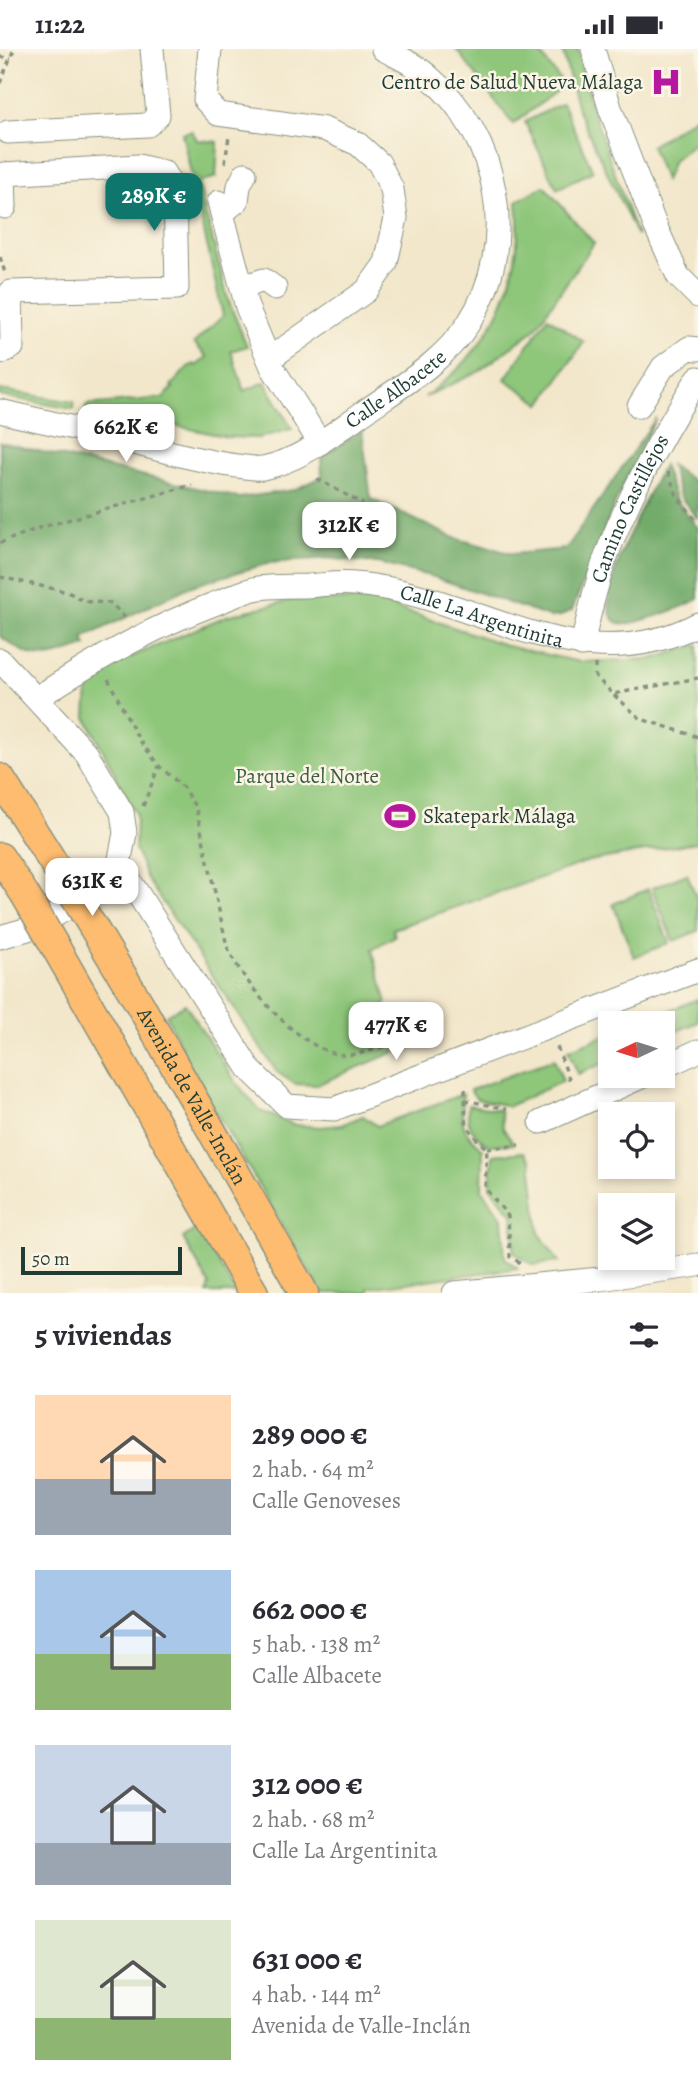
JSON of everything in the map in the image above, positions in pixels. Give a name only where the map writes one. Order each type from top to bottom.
[{"type":"main road","name":"Avenida de Valle-Inclán","points":[[0,778],[139,1003],[304,1293]]},
{"type":"main road","name":"Avenida de Valle-Inclán","points":[[0,857],[24,893],[254,1293]]},
{"type":"street","points":[[8,131],[148,125],[158,115],[152,49]]},
{"type":"street","name":"Calle Albacete","points":[[0,411],[200,461],[261,469],[302,454],[320,443],[429,366],[450,347],[468,323],[483,294],[495,254],[498,221],[493,180],[484,151],[468,119],[449,96],[427,75],[383,49]]},
{"type":"street","points":[[593,49],[610,109],[654,225],[678,276],[698,296]]},
{"type":"street","points":[[209,58],[205,100],[218,114],[324,129],[358,144],[379,163],[392,189],[396,218],[386,264],[366,291],[269,359]]},
{"type":"street","points":[[0,353],[12,347],[11,292],[177,288],[175,191],[163,172],[138,166],[4,174],[5,207]]},
{"type":"street","points":[[245,174],[239,186],[237,201],[221,207],[247,307],[269,359],[320,443]]},
{"type":"street","points":[[242,286],[264,280],[275,288]]},
{"type":"street","points":[[639,406],[663,367],[689,348],[698,349]]},
{"type":"street","name":"Camino Castillejos","points":[[588,652],[593,595],[612,542],[663,434],[698,378]]},
{"type":"street","name":"Calle La Argentinita","points":[[37,698],[97,658],[175,619],[258,588],[354,584],[405,593],[588,652],[673,637],[698,624]]},
{"type":"street","points":[[0,660],[87,754],[122,812],[125,833],[119,864],[101,888],[35,927],[1,937]]},
{"type":"street","points":[[119,864],[250,1070],[287,1106],[334,1109],[698,970]]},
{"type":"street","points":[[676,1061],[698,1051]]},
{"type":"street","points":[[541,1122],[614,1089]]},
{"type":"street","points":[[459,1293],[600,1279],[698,1265]]},
{"type":"street","points":[[576,1293],[600,1279]]},
{"type":"street","points":[[507,1287],[539,1293]]},
{"type":"path","points":[[0,83],[14,49]]},
{"type":"path","points":[[0,57],[12,58]]},
{"type":"path","points":[[221,207],[231,117]]},
{"type":"path","points":[[666,464],[677,496],[698,523]]},
{"type":"path","points":[[317,479],[363,504]]},
{"type":"path","points":[[0,543],[39,528],[192,485]]},
{"type":"path","points":[[0,577],[68,591],[90,602],[111,603],[128,620]]},
{"type":"path","points":[[588,652],[595,676],[641,719],[698,737]]},
{"type":"path","points":[[104,671],[138,738],[159,766],[182,786],[196,808],[227,946],[234,963],[273,1011],[302,1037],[323,1050],[345,1055],[393,1044],[404,1047]]},
{"type":"path","points":[[612,694],[698,678]]},
{"type":"path","points":[[125,833],[135,824],[159,766]]},
{"type":"path","points":[[557,1048],[570,1081]]},
{"type":"path","points":[[465,1089],[465,1122],[469,1132],[487,1149],[485,1188],[508,1216],[510,1257],[522,1264]]},
{"type":"path","points":[[465,1100],[508,1109]]},
{"type":"path","points":[[487,1149],[519,1145]]},
{"type":"green space","points":[[456,49],[537,49],[564,85],[513,124]]},
{"type":"green space","points":[[562,49],[578,49],[592,109],[637,236],[579,113]]},
{"type":"green space","points":[[562,103],[593,171],[557,189],[525,122]]},
{"type":"green space","points":[[698,115],[698,140],[673,160],[665,181],[651,146]]},
{"type":"green space","points":[[192,131],[197,140],[218,142],[216,177],[198,183],[228,300],[247,346],[231,351],[244,391],[265,382],[292,429],[259,438],[227,437],[136,417],[135,421],[85,411],[87,405],[163,398],[188,367],[194,364],[196,366],[207,357],[194,343],[223,316],[182,133]]},
{"type":"green space","points":[[544,186],[594,243],[534,330],[478,372],[425,397],[462,365],[489,329],[508,289],[513,268],[517,246],[517,201]]},
{"type":"green space","points":[[548,317],[584,342],[541,404],[505,379]]},
{"type":"green space","points":[[0,390],[74,402],[74,409],[0,396]]},
{"type":"green space","points":[[656,418],[616,501],[572,610],[561,616],[549,617],[434,577],[377,563],[326,558],[269,563],[191,586],[83,638],[86,646],[60,654],[41,657],[32,655],[0,636],[0,442],[239,498],[294,490],[322,477],[321,458],[362,430],[371,499],[454,538],[513,554],[566,549]]},
{"type":"green space","points":[[663,465],[675,498],[698,528],[698,599],[657,616],[620,623],[610,611],[610,593],[615,571],[635,521]]},
{"type":"green space","points":[[670,465],[698,484],[698,519],[680,496]]},
{"type":"green space","name":"Parque del Norte","points":[[292,600],[373,600],[511,647],[580,662],[652,659],[698,645],[698,842],[589,861],[393,929],[395,936],[372,949],[387,1003],[384,1005],[395,1052],[316,1085],[295,1084],[277,1072],[147,879],[135,849],[136,815],[86,717],[88,688],[110,666],[226,616]]},
{"type":"green space","points":[[687,874],[698,901],[698,931],[673,941],[652,888]]},
{"type":"green space","points":[[648,889],[669,943],[634,957],[613,904]]},
{"type":"green space","points":[[698,999],[698,1022],[676,1031],[676,1011],[668,1011]]},
{"type":"green space","points":[[185,1004],[237,1084],[260,1111],[295,1125],[341,1125],[363,1116],[377,1126],[463,1094],[462,1113],[466,1131],[483,1149],[482,1190],[502,1218],[505,1258],[518,1268],[368,1288],[369,1293],[322,1293],[186,1061],[166,1015]]},
{"type":"green space","points":[[598,1038],[598,1066],[578,1074],[568,1050]]},
{"type":"green space","points":[[554,1059],[563,1081],[509,1106],[477,1099],[470,1090]]},
{"type":"green space","points":[[468,1105],[500,1110],[503,1128],[514,1144],[487,1145],[471,1128]]},
{"type":"green space","points":[[524,1152],[531,1161],[539,1233],[559,1262],[533,1265],[514,1253],[513,1215],[490,1187],[493,1155]]},
{"type":"green space","points":[[198,1228],[236,1293],[207,1293],[209,1284],[183,1238]]},
{"type":"place","name":"Centro de Salud Nueva Málaga","points":[[666,82]]},
{"type":"place","name":"Skatepark Málaga","points":[[400,816]]}]
